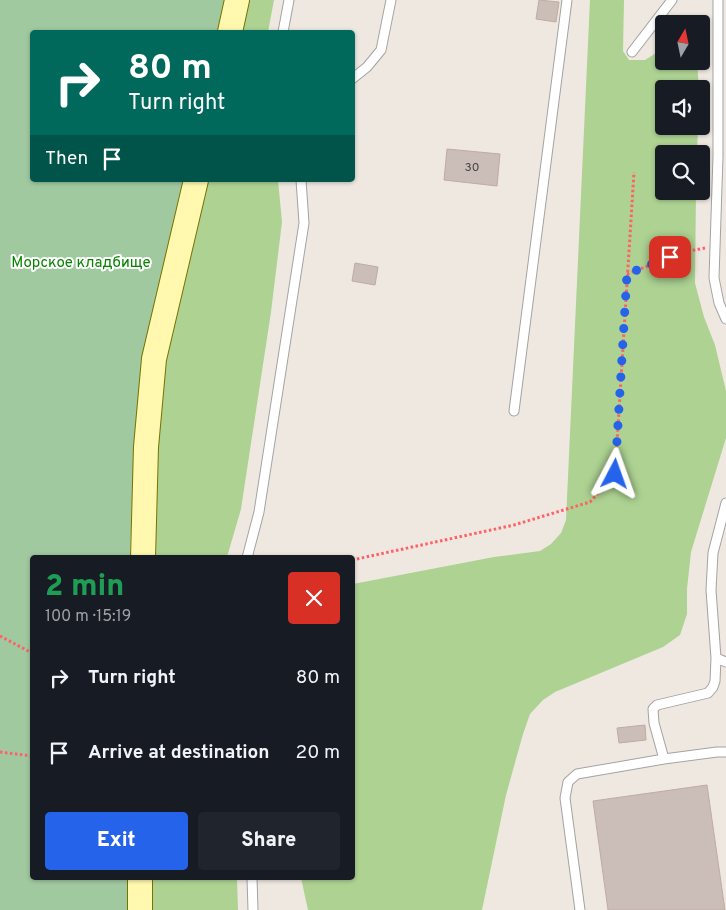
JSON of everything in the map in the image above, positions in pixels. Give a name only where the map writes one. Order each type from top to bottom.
[{"type":"main road","points":[[230,30],[237,0]]},
{"type":"main road","points":[[143,555],[146,446],[154,358],[196,182]]},
{"type":"main road","points":[[140,880],[140,910]]},
{"type":"lane","points":[[283,30],[289,0]]},
{"type":"lane","points":[[355,77],[366,68],[380,50],[391,0]]},
{"type":"lane","points":[[514,411],[567,0]]},
{"type":"lane","points":[[632,52],[672,0]]},
{"type":"lane","points":[[718,0],[722,44],[722,100],[714,278],[719,303],[726,319]]},
{"type":"lane","points":[[248,555],[259,512],[304,223],[301,182]]},
{"type":"lane","points":[[664,759],[654,723],[653,709],[657,705],[708,693],[713,688],[715,681],[716,658],[711,590],[712,553],[726,503]]},
{"type":"lane","points":[[716,658],[726,662]]},
{"type":"lane","points":[[580,910],[565,798],[568,782],[577,774],[664,759],[726,752]]},
{"type":"lane","points":[[252,880],[253,910]]},
{"type":"path","points":[[355,559],[514,525],[590,502],[615,474],[634,172]]},
{"type":"path","points":[[627,274],[684,252],[714,246]]},
{"type":"path","points":[[0,636],[30,652]]},
{"type":"path","points":[[0,752],[30,756]]},
{"type":"green space","name":"Морское кладбище","points":[[0,0],[225,0],[218,30],[30,30],[30,182],[183,182],[142,358],[134,449],[130,555],[30,555],[30,880],[128,880],[127,910],[0,910]]},
{"type":"green space","points":[[249,0],[274,0],[268,30],[242,30]]},
{"type":"green space","points":[[590,0],[624,0],[623,51],[629,60],[645,60],[655,54],[655,70],[698,70],[698,80],[655,80],[655,135],[698,135],[697,145],[655,145],[655,200],[696,200],[695,283],[704,317],[715,345],[726,391],[726,438],[691,552],[687,589],[687,614],[680,635],[663,647],[555,692],[543,700],[530,714],[506,795],[482,910],[308,910],[301,880],[355,880],[355,584],[494,557],[540,551],[551,544],[561,533],[566,520]]},
{"type":"green space","points":[[207,182],[278,182],[282,222],[271,312],[241,509],[228,555],[154,555],[157,447],[166,359]]},
{"type":"green space","points":[[151,880],[237,880],[238,910],[151,910]]},
{"type":"building","points":[[539,0],[559,2],[556,22],[536,19]]},
{"type":"building","points":[[447,149],[500,154],[497,186],[444,180]]},
{"type":"building","points":[[355,263],[378,267],[375,285],[352,281]]},
{"type":"building","points":[[645,725],[646,740],[619,743],[617,728]]},
{"type":"building","points":[[707,785],[725,910],[608,910],[593,801]]},
{"type":"route","points":[[615,474],[627,274],[670,257]]}]
